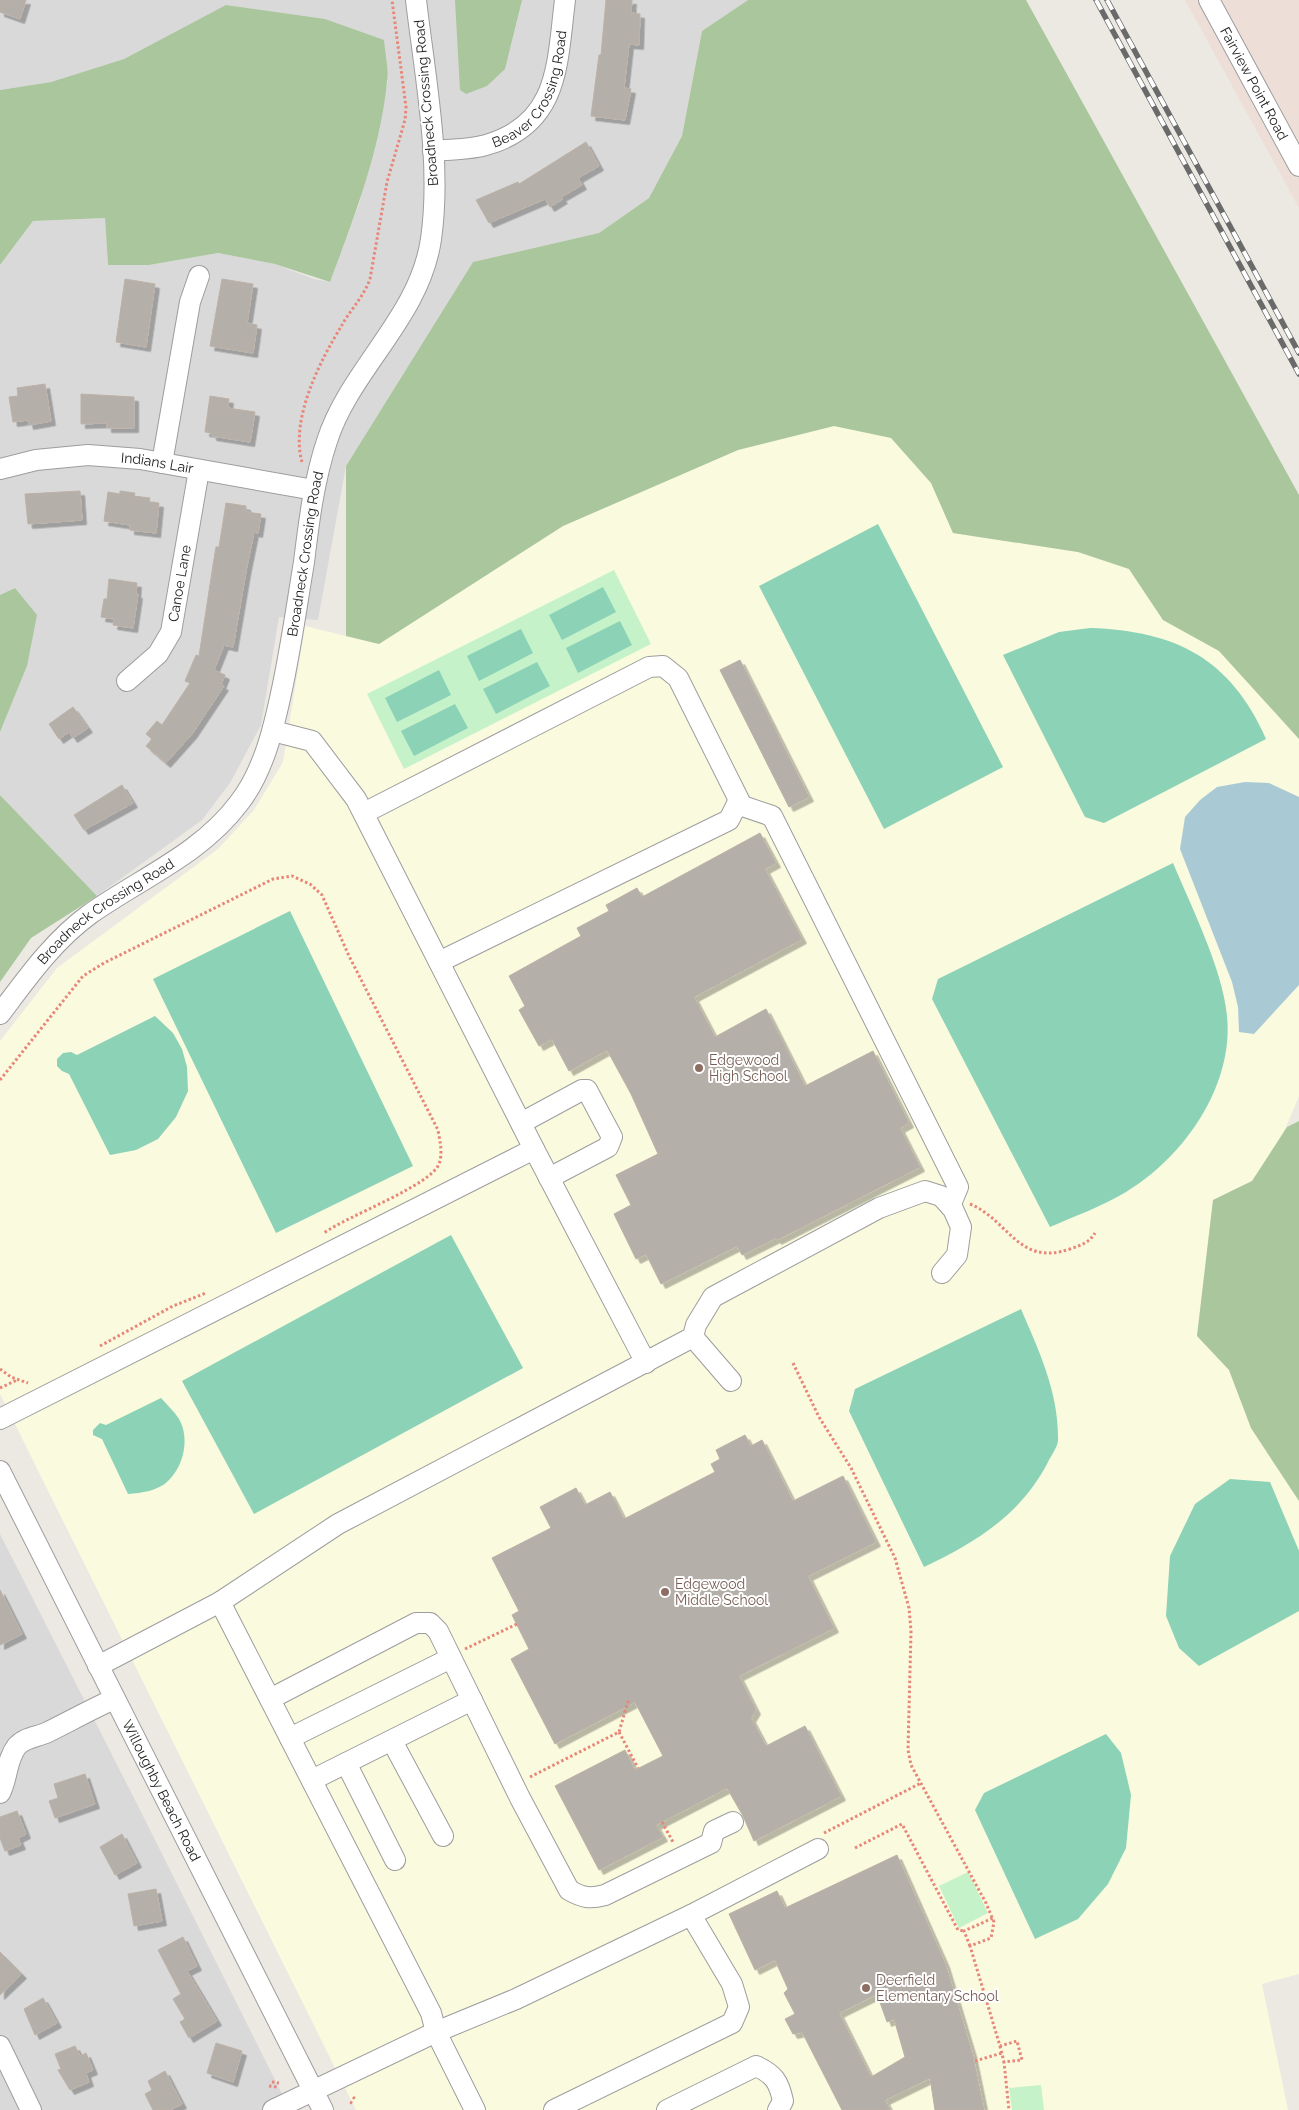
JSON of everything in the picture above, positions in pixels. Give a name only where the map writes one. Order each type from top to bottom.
[{"type":"street","name":"Broadneck Crossing Road","points":[[0,1014],[44,956],[90,914],[177,860],[217,830],[241,801],[258,768],[273,730],[290,652],[314,490],[327,440],[343,404],[383,344],[413,291],[430,243],[434,209],[433,151],[416,0]]},
{"type":"street","name":"Beaver Crossing Road","points":[[433,151],[486,145],[528,125],[546,98],[556,75],[565,0]]},
{"type":"street","name":"Fairview Point Road","points":[[1209,0],[1299,166]]},
{"type":"street","points":[[162,463],[190,302],[199,276]]},
{"type":"street","name":"Indians Lair","points":[[0,469],[36,460],[88,455],[162,463],[314,490]]},
{"type":"street","name":"Canoe Lane","points":[[127,681],[158,654],[171,632],[199,470]]},
{"type":"street","points":[[364,814],[649,667],[663,666],[678,678],[739,800],[730,820],[439,962]]},
{"type":"street","points":[[273,730],[312,741],[356,799],[534,1149],[646,1363]]},
{"type":"street","points":[[737,804],[772,816],[958,1187],[952,1202]]},
{"type":"street","points":[[522,1123],[582,1090],[587,1090],[591,1095],[604,1120],[612,1137],[608,1147],[549,1178]]},
{"type":"street","points":[[0,1419],[534,1149]]},
{"type":"street","points":[[98,1666],[220,1602],[338,1524],[693,1337],[696,1325],[713,1297],[879,1208],[925,1190],[952,1202],[961,1227],[957,1255],[942,1273]]},
{"type":"street","points":[[693,1337],[731,1381]]},
{"type":"street","name":"Willoughby Beach Road","points":[[0,1471],[323,2110]]},
{"type":"street","points":[[220,1602],[431,2013],[436,2032],[475,2110]]},
{"type":"street","points":[[270,1699],[416,1623],[430,1623],[458,1654],[472,1700],[542,1840],[570,1890],[590,1899],[605,1895],[711,1843],[714,1831],[733,1822]]},
{"type":"street","points":[[290,1738],[458,1654]]},
{"type":"street","points":[[0,1793],[4,1786],[10,1759],[18,1746],[32,1736],[46,1733],[114,1699]]},
{"type":"street","points":[[312,1780],[472,1700]]},
{"type":"street","points":[[392,1740],[443,1836]]},
{"type":"street","points":[[346,1763],[395,1860]]},
{"type":"street","points":[[273,2110],[436,2032],[516,1999],[691,1915],[818,1849]]},
{"type":"street","points":[[554,2110],[732,2023],[739,2007],[732,1984],[691,1915]]},
{"type":"street","points":[[0,2046],[31,2110]]},
{"type":"street","points":[[667,2110],[756,2066],[768,2071],[779,2083],[783,2101],[778,2110]]},
{"type":"path","points":[[314,490],[304,469],[298,446],[299,427],[306,399],[342,324],[366,291],[370,279],[387,182],[405,120],[405,90],[392,0]]},
{"type":"path","points":[[0,1080],[83,976],[104,963],[273,879],[292,876],[310,884],[326,901],[349,956],[438,1130],[442,1148],[438,1166],[426,1180],[333,1227],[319,1237]]},
{"type":"path","points":[[952,1202],[978,1207],[1021,1245],[1037,1252],[1062,1252],[1090,1241],[1095,1233]]},
{"type":"path","points":[[94,1351],[131,1327],[173,1306],[210,1291]]},
{"type":"path","points":[[793,1363],[819,1416],[851,1468],[895,1558],[910,1616],[908,1742],[911,1765],[950,1839],[978,1885],[994,1922],[991,1938],[970,1946]]},
{"type":"path","points":[[0,1369],[26,1384],[34,1382]]},
{"type":"path","points":[[0,1388],[17,1380]]},
{"type":"path","points":[[458,1654],[517,1624]]},
{"type":"path","points":[[629,1698],[619,1732],[638,1768]]},
{"type":"path","points":[[530,1777],[619,1732]]},
{"type":"path","points":[[662,1822],[681,1858]]},
{"type":"path","points":[[855,1848],[902,1824],[958,1930],[964,1931],[992,1918]]},
{"type":"path","points":[[964,1931],[1002,2053],[1009,2110]]},
{"type":"path","points":[[1000,2046],[1017,2041],[1022,2060],[1004,2062]]},
{"type":"path","points":[[974,2060],[1002,2053]]},
{"type":"path","points":[[269,2086],[278,2085],[272,2082]]},
{"type":"shaded area","points":[[0,0],[748,0],[702,31],[682,136],[649,198],[599,233],[473,262],[346,466],[318,620],[279,617],[261,725],[230,783],[202,820],[97,896],[0,795],[0,732],[27,666],[15,588],[0,595],[0,265],[33,221],[105,218],[108,265],[149,265],[218,253],[275,264],[314,279],[330,282],[359,204],[388,81],[263,11],[227,5],[124,59],[51,82],[0,90]]},
{"type":"shaded area","points":[[1185,0],[1299,0],[1299,208]]},
{"type":"shaded area","points":[[834,426],[891,437],[931,483],[953,533],[1078,552],[1129,569],[1163,620],[1219,651],[1299,739],[1299,1096],[1282,1137],[1252,1181],[1213,1200],[1197,1335],[1229,1370],[1251,1428],[1299,1501],[1299,1974],[1262,1984],[1288,2110],[356,2110],[0,1394],[0,1041],[57,968],[218,849],[254,810],[283,762],[305,626],[379,644],[563,526],[738,450]]},
{"type":"shaded area","points":[[0,1534],[139,1808],[290,2110],[0,2110]]},
{"type":"green space","points":[[455,0],[522,0],[505,69],[487,86],[466,94],[460,90]]},
{"type":"green space","points":[[748,0],[1026,0],[1299,495],[1299,739],[1219,651],[1163,620],[1129,569],[1078,552],[953,533],[931,483],[891,438],[834,426],[738,450],[563,526],[379,644],[346,636],[346,466],[473,262],[599,233],[649,198],[682,136],[702,31]]},
{"type":"green space","points":[[226,5],[325,19],[384,40],[387,77],[379,133],[365,184],[330,282],[275,264],[218,253],[149,265],[108,265],[105,218],[33,221],[0,265],[0,90],[51,82],[124,59]]},
{"type":"green space","points":[[878,524],[1003,767],[884,829],[759,586]]},
{"type":"green space","points":[[614,570],[651,644],[404,769],[367,694]]},
{"type":"green space","points":[[603,587],[616,612],[562,640],[549,615]]},
{"type":"green space","points":[[15,588],[37,615],[27,666],[0,732],[0,595]]},
{"type":"green space","points":[[620,621],[632,645],[578,673],[566,648]]},
{"type":"green space","points":[[1090,628],[1121,630],[1149,635],[1174,643],[1197,654],[1217,669],[1235,688],[1252,711],[1266,739],[1104,823],[1085,817],[1003,655],[1059,632]]},
{"type":"green space","points":[[521,629],[533,653],[479,681],[467,656]]},
{"type":"green space","points":[[537,662],[550,686],[496,714],[483,689]]},
{"type":"green space","points":[[439,670],[451,695],[397,722],[385,698]]},
{"type":"green space","points":[[455,704],[468,728],[414,756],[401,731]]},
{"type":"green space","points":[[0,795],[97,896],[31,938],[0,982]]},
{"type":"green space","points":[[1173,863],[1213,959],[1224,998],[1227,1016],[1227,1042],[1222,1068],[1213,1093],[1201,1117],[1167,1160],[1126,1192],[1050,1227],[932,999],[938,979]]},
{"type":"green space","points":[[290,911],[413,1166],[276,1233],[153,979]]},
{"type":"green space","points":[[155,1016],[173,1033],[182,1049],[187,1067],[188,1091],[176,1117],[158,1139],[136,1150],[110,1155],[69,1074],[57,1066],[57,1059],[63,1053],[71,1052],[77,1055]]},
{"type":"green space","points":[[1299,1121],[1299,1501],[1251,1428],[1229,1370],[1197,1336],[1213,1200],[1252,1181],[1287,1127]]},
{"type":"green space","points":[[451,1235],[523,1368],[254,1514],[182,1381]]},
{"type":"green space","points":[[1021,1309],[1047,1373],[1055,1406],[1057,1446],[1036,1482],[1010,1513],[961,1548],[924,1567],[849,1411],[855,1389]]},
{"type":"green space","points":[[161,1398],[179,1419],[184,1435],[184,1452],[174,1475],[164,1484],[149,1491],[128,1494],[102,1439],[93,1435],[93,1430],[100,1423],[106,1425]]},
{"type":"green space","points":[[1230,1479],[1270,1482],[1299,1551],[1299,1611],[1199,1666],[1179,1648],[1166,1616],[1170,1556],[1195,1504]]},
{"type":"green space","points":[[1106,1734],[1121,1753],[1131,1795],[1126,1848],[1108,1884],[1078,1919],[1035,1939],[975,1810],[984,1793]]},
{"type":"green space","points":[[968,1872],[988,1913],[959,1928],[939,1886]]},
{"type":"green space","points":[[1041,2085],[1044,2110],[1012,2110],[1009,2088]]},
{"type":"water","points":[[1245,782],[1269,783],[1299,797],[1299,985],[1254,1034],[1239,1032],[1238,1007],[1232,982],[1180,849],[1185,817],[1200,800],[1217,787]]},
{"type":"building","points":[[0,0],[26,0],[20,19],[0,12]]},
{"type":"building","points":[[606,0],[632,0],[631,13],[640,14],[639,45],[629,44],[624,88],[631,89],[625,120],[591,116],[599,55],[601,55]]},
{"type":"building","points":[[586,142],[599,166],[578,178],[582,185],[561,197],[563,199],[550,207],[545,199],[489,223],[476,200],[518,182],[519,184]]},
{"type":"building","points":[[125,279],[155,284],[146,347],[116,342]]},
{"type":"building","points":[[222,279],[253,284],[247,323],[257,325],[253,353],[210,346]]},
{"type":"building","points":[[45,384],[51,421],[29,425],[28,420],[13,422],[9,397],[18,396],[17,388]]},
{"type":"building","points":[[81,394],[134,397],[134,428],[107,428],[107,423],[81,424]]},
{"type":"building","points":[[210,396],[229,399],[228,408],[255,412],[250,442],[212,436],[212,433],[205,432]]},
{"type":"building","points":[[80,491],[82,520],[28,524],[25,494]]},
{"type":"building","points":[[120,491],[135,493],[134,496],[150,498],[149,502],[159,503],[156,533],[130,530],[130,525],[104,521],[108,492],[120,494]]},
{"type":"building","points":[[226,503],[246,506],[246,512],[261,514],[258,533],[254,532],[233,647],[224,645],[214,670],[225,675],[221,685],[224,686],[192,734],[166,763],[146,746],[152,739],[146,734],[157,721],[162,725],[190,683],[185,681],[196,655],[199,656],[216,547],[219,547]]},
{"type":"building","points":[[109,579],[137,583],[136,594],[138,594],[133,628],[113,625],[114,619],[101,617],[104,599],[107,599]]},
{"type":"building","points":[[740,660],[809,797],[789,807],[720,670]]},
{"type":"building","points":[[73,707],[88,728],[73,738],[69,732],[59,739],[49,724]]},
{"type":"building","points":[[122,785],[133,803],[84,830],[74,815]]},
{"type":"building","name":"Edgewood High School","points":[[760,833],[776,863],[765,869],[802,939],[694,997],[715,1037],[766,1009],[805,1086],[873,1051],[909,1123],[900,1128],[920,1167],[777,1240],[776,1238],[742,1255],[737,1246],[661,1284],[646,1254],[636,1259],[614,1214],[631,1205],[616,1175],[658,1154],[631,1094],[607,1050],[569,1071],[552,1039],[539,1046],[519,1010],[525,1006],[509,976],[581,936],[577,928],[609,911],[606,905],[637,888],[642,897]]},
{"type":"building","name":"Edgewood Middle School","points":[[745,1435],[751,1446],[762,1440],[793,1501],[843,1476],[876,1542],[808,1576],[834,1628],[739,1676],[756,1710],[751,1718],[766,1746],[805,1726],[841,1796],[754,1841],[743,1816],[727,1788],[656,1825],[663,1837],[599,1870],[555,1786],[625,1750],[635,1770],[663,1756],[635,1702],[555,1744],[511,1659],[529,1649],[512,1615],[519,1611],[492,1558],[551,1528],[540,1507],[576,1488],[585,1505],[610,1492],[624,1519],[715,1472],[711,1464],[720,1459],[716,1450]]},
{"type":"building","points":[[0,1590],[22,1634],[0,1645]]},
{"type":"building","points":[[85,1774],[95,1804],[55,1818],[49,1801],[58,1798],[54,1784]]},
{"type":"building","points":[[17,1811],[26,1834],[18,1838],[21,1845],[5,1851],[0,1838],[0,1817]]},
{"type":"building","points":[[122,1834],[137,1863],[115,1875],[100,1847]]},
{"type":"building","name":"Deerfield Elementary School","points":[[897,1855],[945,1963],[972,2052],[984,2110],[935,2110],[930,2078],[885,2100],[890,2110],[842,2110],[802,2032],[793,2034],[785,2019],[795,2014],[784,1993],[788,1989],[775,1960],[755,1970],[729,1914],[777,1891],[785,1908]],"holes":[[[877,1994],[887,2022],[894,2019],[905,2057],[871,2077],[839,2013]]]},
{"type":"building","points":[[156,1889],[162,1921],[134,1926],[128,1894]]},
{"type":"building","points":[[183,1937],[197,1966],[187,1971],[217,2021],[189,2038],[180,2022],[185,2019],[173,1999],[181,1994],[158,1950]]},
{"type":"building","points":[[0,1952],[22,1974],[0,1995]]},
{"type":"building","points":[[43,1998],[57,2023],[35,2035],[24,2009]]},
{"type":"building","points":[[216,2043],[242,2051],[233,2082],[207,2073]]},
{"type":"building","points":[[75,2046],[80,2056],[86,2053],[93,2070],[86,2073],[89,2082],[70,2090],[58,2070],[61,2069],[55,2054]]},
{"type":"building","points":[[165,2071],[182,2104],[170,2110],[153,2110],[145,2094],[152,2090],[148,2081]]},
{"type":"railway","points":[[1096,0],[1299,374]]},
{"type":"railway","points":[[1107,0],[1299,353]]},
{"type":"place","name":"Edgewood High School","points":[[699,1068]]},
{"type":"place","name":"Edgewood Middle School","points":[[665,1592]]},
{"type":"place","name":"Deerfield Elementary School","points":[[866,1988]]}]
